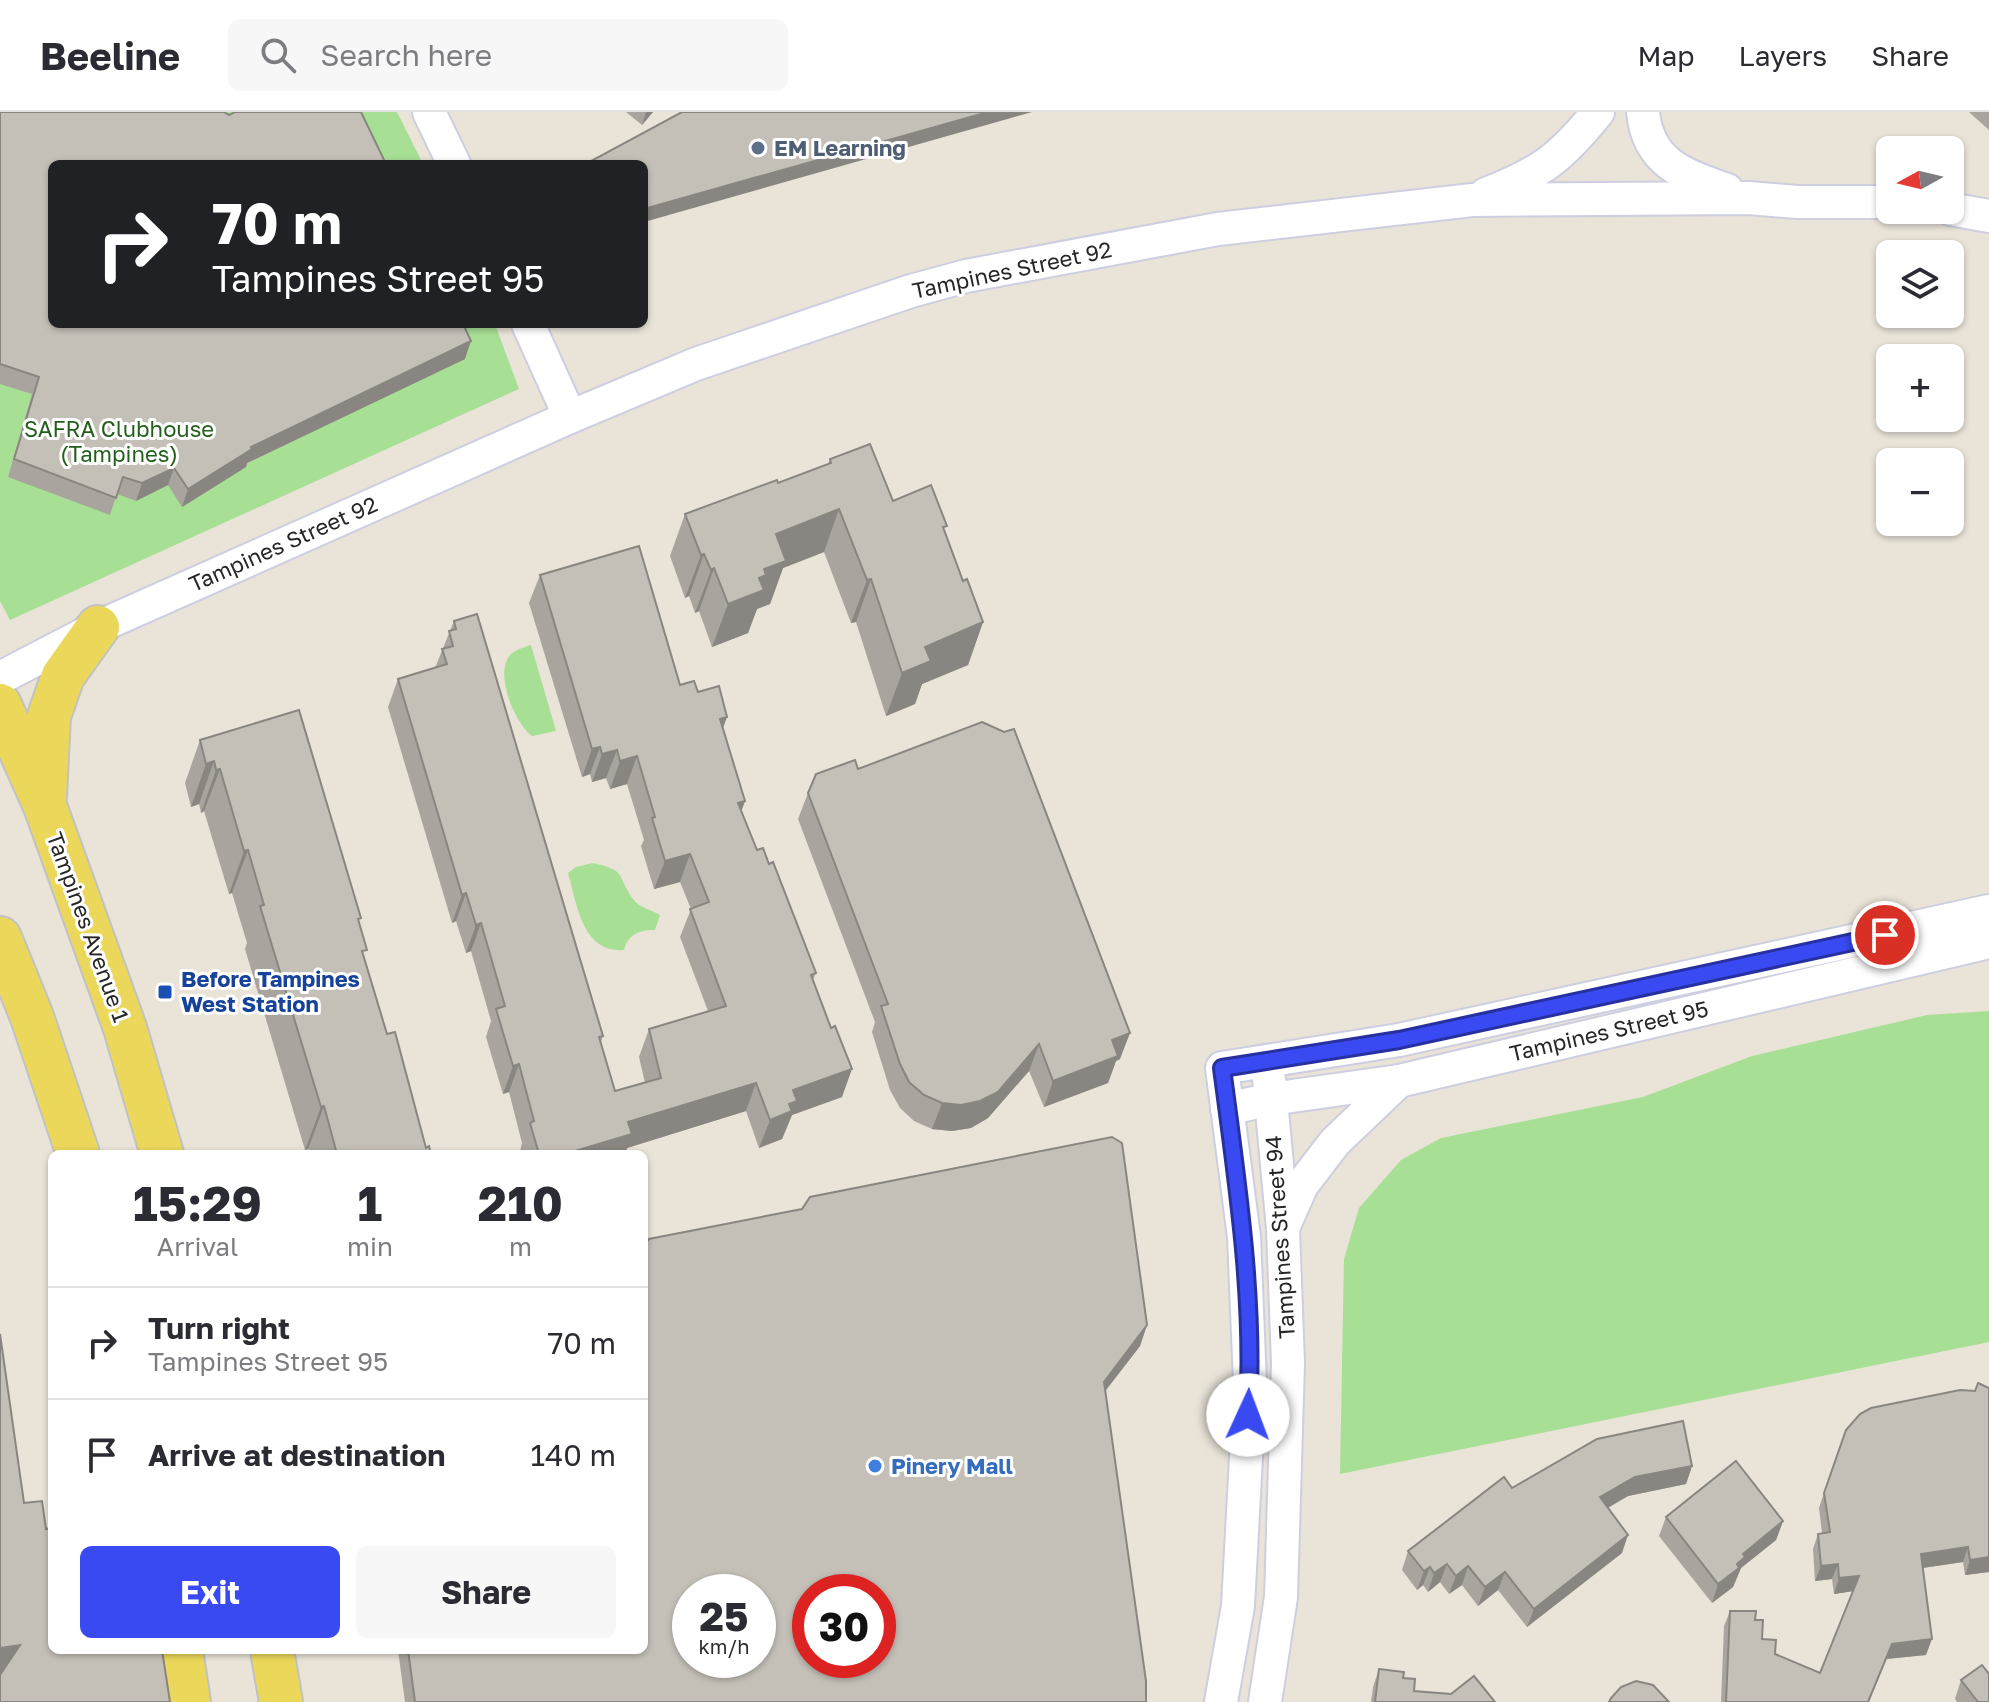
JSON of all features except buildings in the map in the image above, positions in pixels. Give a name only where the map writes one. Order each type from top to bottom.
[{"type":"main road","points":[[45,806],[49,716],[63,676],[98,627]]},
{"type":"main road","name":"Tampines Avenue 1","points":[[0,705],[45,806],[125,1028],[161,1150]]},
{"type":"main road","points":[[0,938],[32,1017],[77,1150]]},
{"type":"main road","points":[[182,1654],[189,1702]]},
{"type":"main road","points":[[273,1654],[281,1702]]},
{"type":"street","points":[[429,112],[452,160]]},
{"type":"street","name":"Tampines Street 92","points":[[1472,200],[1547,167],[1598,112]]},
{"type":"street","name":"Tampines Street 92","points":[[1643,112],[1645,125],[1660,156],[1672,167],[1680,173],[1749,198]]},
{"type":"street","name":"Tampines Street 92","points":[[0,678],[98,627],[696,364],[911,291],[966,276],[1218,229],[1472,200],[1749,198],[1797,202],[1876,202]]},
{"type":"street","points":[[1964,212],[1989,216]]},
{"type":"street","points":[[530,328],[570,417]]},
{"type":"street","name":"Tampines Street 95","points":[[1222,1068],[1399,1040],[1989,911]]},
{"type":"street","name":"Tampines Street 95","points":[[1227,1109],[1271,1099],[1399,1081],[1989,942]]},
{"type":"street","name":"Tampines Street 94","points":[[1265,1702],[1281,1581],[1288,1363],[1283,1229],[1267,1060]]},
{"type":"street","name":"Tampines Street 94","points":[[1221,1702],[1238,1606],[1250,1383],[1244,1237],[1222,1068]]},
{"type":"street","points":[[1283,1229],[1302,1185],[1335,1142],[1399,1081]]},
{"type":"green space","name":"SAFRA Clubhouse (Tampines)","points":[[0,112],[397,112],[421,160],[48,160],[48,328],[496,328],[519,389],[10,620],[0,601]]},
{"type":"green space","points":[[531,645],[556,731],[532,736],[514,711],[504,677],[510,655]]},
{"type":"green space","points":[[593,863],[617,872],[635,902],[660,915],[655,930],[635,934],[624,950],[599,944],[590,935],[579,912],[568,873],[576,867]]},
{"type":"green space","points":[[1989,1011],[1989,1342],[1340,1474],[1344,1259],[1359,1208],[1401,1160],[1441,1138],[1643,1097],[1752,1056],[1927,1015]]},
{"type":"place","name":"EM Learning","points":[[758,148]]},
{"type":"place","name":"Before Tampines West Station","points":[[165,992]]},
{"type":"place","name":"Pinery Mall","points":[[875,1466]]},
{"type":"route","points":[[1248,1415],[1250,1383],[1244,1237],[1222,1068],[1399,1040],[1885,935]]}]
